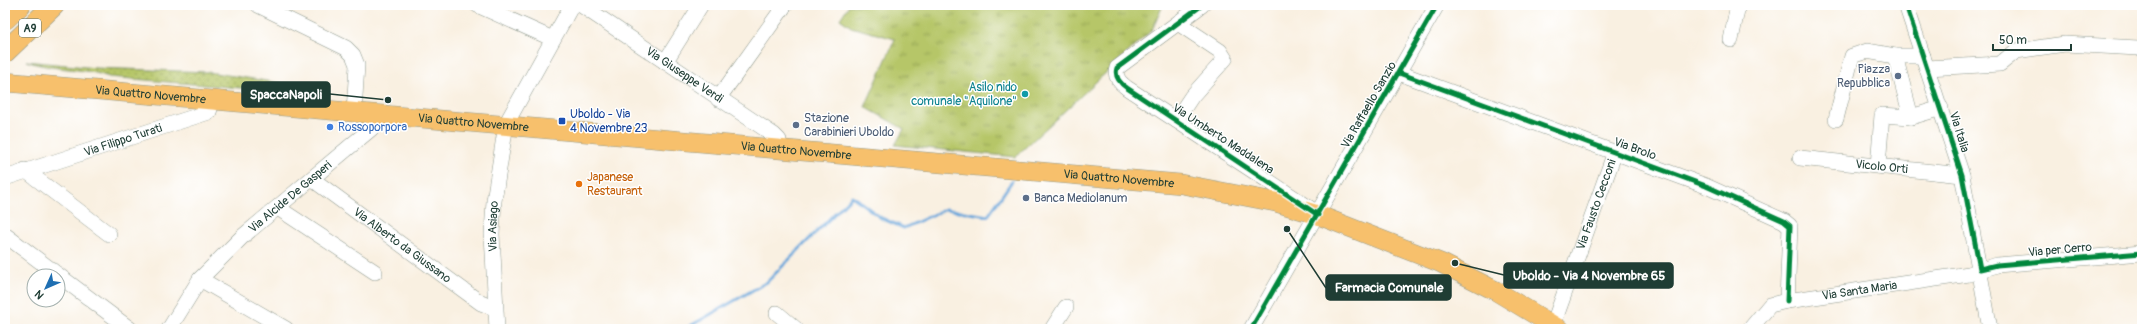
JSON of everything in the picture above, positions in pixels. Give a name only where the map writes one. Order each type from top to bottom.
[{"type":"highway","name":"A9","points":[[5,19],[20,5]]},
{"type":"highway","name":"A9","points":[[5,52],[54,5]]},
{"type":"main road","name":"Via Quattro Novembre","points":[[9,82],[380,115],[506,124],[1181,184],[1277,194],[1318,215],[1441,263],[1496,291],[1556,327]]},
{"type":"street","points":[[258,5],[346,48],[353,55],[357,65],[354,112]]},
{"type":"street","points":[[477,5],[553,39]]},
{"type":"street","points":[[506,124],[572,5]]},
{"type":"street","name":"Via Giuseppe Verdi","points":[[582,5],[718,99],[774,135],[779,140],[779,149]]},
{"type":"street","points":[[665,62],[701,5]]},
{"type":"street","points":[[718,99],[784,5]]},
{"type":"street","points":[[1178,23],[1202,5]]},
{"type":"street","name":"Via Raffaello Sanzio","points":[[1251,329],[1318,215],[1437,5]]},
{"type":"street","points":[[1731,40],[1738,5]]},
{"type":"street","name":"Via Italia","points":[[1906,5],[1962,175],[1990,329]]},
{"type":"street","name":"Via Umberto Maddalena","points":[[1176,120],[1192,96],[1225,58],[1220,51],[1178,23],[1117,68],[1116,72],[1118,78],[1127,88],[1176,120],[1277,194]]},
{"type":"street","points":[[1836,119],[1852,56],[1867,50],[1925,62],[2000,64],[2016,51],[2065,44],[2138,48]]},
{"type":"street","points":[[1895,56],[1912,117]]},
{"type":"street","name":"Via Brolo","points":[[1399,73],[1706,186],[1784,221],[1790,226],[1788,301]]},
{"type":"street","name":"Via Filippo Turati","points":[[5,178],[25,170],[209,112],[213,100]]},
{"type":"street","points":[[1878,166],[1882,115],[1912,117],[1941,108]]},
{"type":"street","name":"Via Alcide De Gasperi","points":[[169,329],[200,279],[242,237],[372,128],[377,123],[380,115]]},
{"type":"street","name":"Via Asiago","points":[[497,329],[494,308],[492,234],[494,201],[506,124]]},
{"type":"street","name":"Via Fausto Cecconi","points":[[1556,327],[1614,152]]},
{"type":"street","name":"Vicolo Orti","points":[[1800,158],[1962,175]]},
{"type":"street","points":[[25,170],[109,234]]},
{"type":"street","name":"Via Alberto da Giussano","points":[[312,179],[481,303],[494,308]]},
{"type":"street","points":[[278,208],[375,272]]},
{"type":"street","points":[[5,235],[130,329]]},
{"type":"street","name":"Via per Cerro","points":[[1980,269],[1997,265],[2142,253]]},
{"type":"street","name":"Via Santa Maria","points":[[1750,329],[1770,305],[1969,274],[1980,269]]},
{"type":"street","points":[[200,279],[286,329]]},
{"type":"street","points":[[1052,329],[1066,307]]},
{"type":"street","points":[[777,313],[796,329]]},
{"type":"green space","points":[[849,5],[1163,5],[1152,30],[1015,157],[895,145],[904,129],[865,107],[895,39],[851,27],[840,19]]},
{"type":"green space","points":[[26,61],[96,68],[208,72],[292,85],[288,92],[109,77]]},
{"type":"waterway","points":[[685,329],[767,282],[852,196],[881,218],[904,228],[946,209],[988,216],[1012,181]]},
{"type":"cycle path","points":[[1202,5],[1117,68],[1116,74],[1118,80],[1127,88],[1318,215]]},
{"type":"cycle path","points":[[1251,329],[1437,5]]},
{"type":"cycle path","points":[[1906,5],[1962,175],[1980,269],[1997,265],[2142,253]]},
{"type":"cycle path","points":[[1399,73],[1706,186],[1784,221],[1790,226],[1787,301]]},
{"type":"place","name":"Piazza Repubblica","points":[[1898,76]]},
{"type":"place","name":"Asilo nido comunale \"Aquilone\"","points":[[1025,94]]},
{"type":"place","name":"SpaccaNapoli","points":[[388,100]]},
{"type":"place","name":"Uboldo - Via 4 Novembre 23","points":[[562,121]]},
{"type":"place","name":"Stazione Carabinieri Uboldo","points":[[796,125]]},
{"type":"place","name":"Rossoporpora","points":[[330,127]]},
{"type":"place","name":"Japanese Restaurant","points":[[579,184]]},
{"type":"place","name":"Banca Mediolanum","points":[[1026,198]]},
{"type":"place","name":"Farmacia Comunale","points":[[1287,229]]},
{"type":"place","name":"Uboldo - Via 4 Novembre 65","points":[[1455,263]]}]
